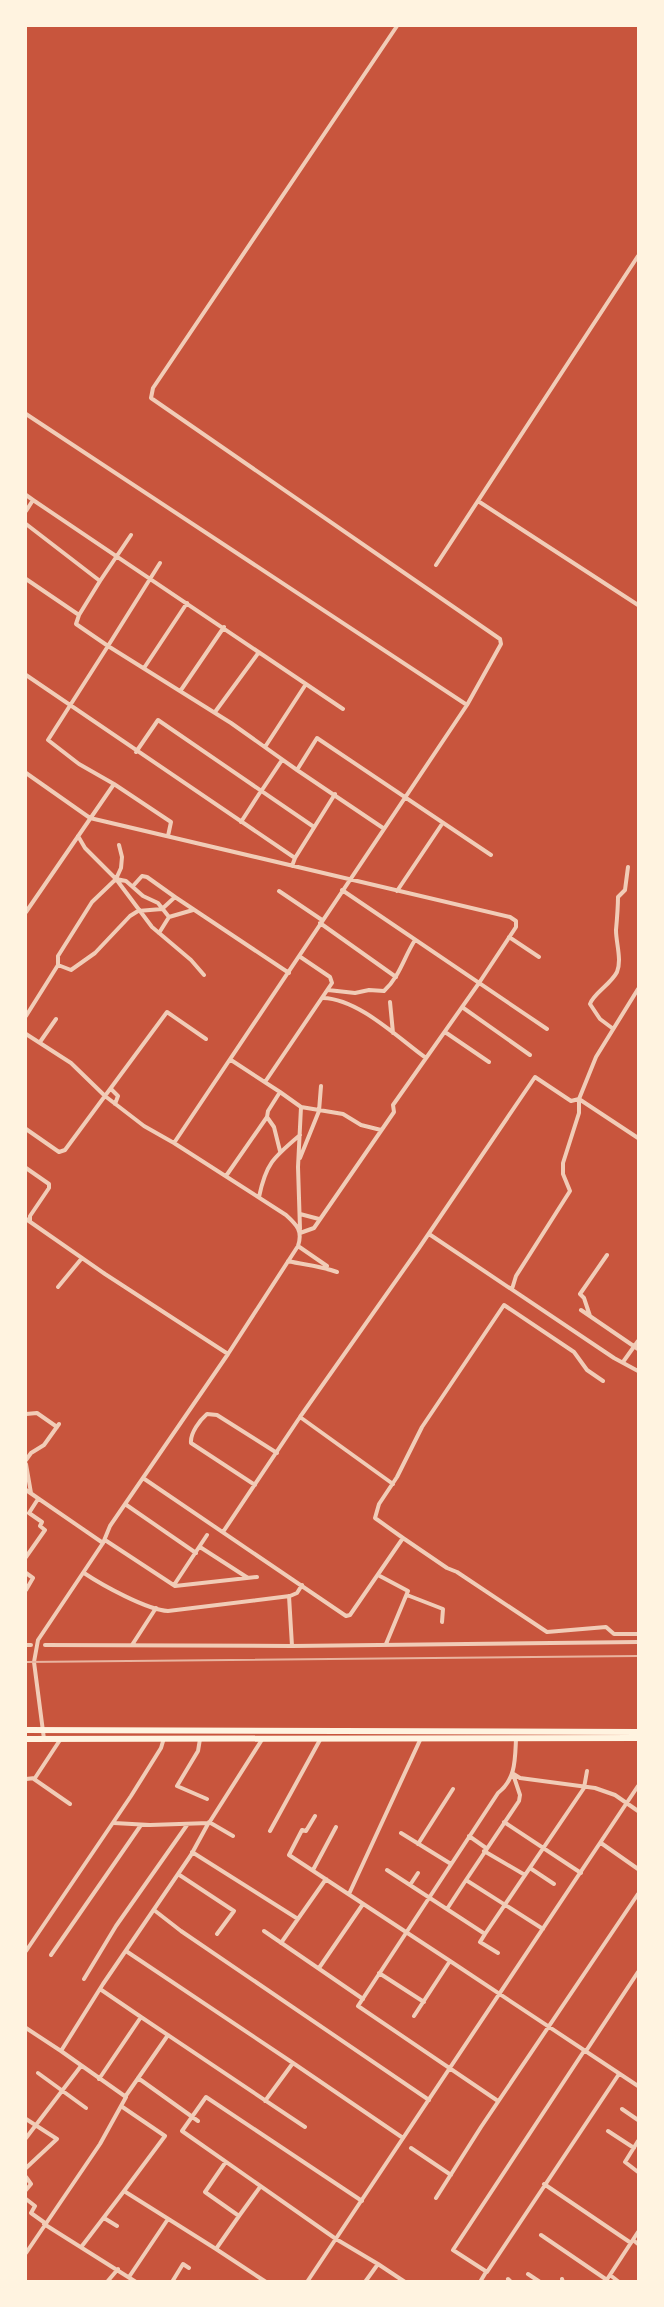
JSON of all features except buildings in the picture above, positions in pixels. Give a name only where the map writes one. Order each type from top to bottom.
[{"type":"main road","points":[[26,1730],[516,1738],[530,1734],[639,1738]]},
{"type":"main road","points":[[26,1739],[322,1738],[639,1732]]},
{"type":"street","points":[[174,1143],[467,705],[501,644],[500,639],[151,398],[153,387],[397,26]]},
{"type":"street","points":[[436,565],[639,256]]},
{"type":"street","points":[[26,414],[467,705]]},
{"type":"street","points":[[26,495],[116,558],[224,627],[343,709]]},
{"type":"street","points":[[26,512],[33,500]]},
{"type":"street","points":[[478,501],[639,605]]},
{"type":"street","points":[[26,524],[100,581]]},
{"type":"street","points":[[131,535],[78,615],[76,624],[215,712],[384,828]]},
{"type":"street","points":[[160,563],[48,740],[79,764],[171,822],[168,836]]},
{"type":"street","points":[[26,579],[78,615]]},
{"type":"street","points":[[144,668],[187,603]]},
{"type":"street","points":[[181,690],[224,627]]},
{"type":"street","points":[[215,712],[259,652]]},
{"type":"street","points":[[26,683],[27,676],[295,858]]},
{"type":"street","points":[[265,747],[306,684]]},
{"type":"street","points":[[136,752],[158,720],[314,827]]},
{"type":"street","points":[[297,770],[317,738],[491,855]]},
{"type":"street","points":[[241,822],[282,760]]},
{"type":"street","points":[[26,773],[90,818],[510,917],[516,921],[516,927],[393,1105],[394,1112],[314,1228],[300,1231]]},
{"type":"street","points":[[26,912],[114,784]]},
{"type":"street","points":[[292,866],[335,795]]},
{"type":"street","points":[[397,891],[442,824]]},
{"type":"street","points":[[78,836],[85,848],[116,879],[138,911],[204,975]]},
{"type":"street","points":[[26,1016],[58,965],[58,956],[92,902],[116,879],[121,868],[122,857],[119,845]]},
{"type":"street","points":[[612,1028],[600,1019],[590,1004],[592,999],[611,981],[619,965],[616,936],[618,897],[625,890],[628,867]]},
{"type":"street","points":[[133,886],[142,876],[147,877],[289,973]]},
{"type":"street","points":[[116,879],[126,880],[169,917]]},
{"type":"street","points":[[342,890],[547,1029]]},
{"type":"street","points":[[279,891],[396,977]]},
{"type":"street","points":[[58,965],[71,970],[95,953],[130,916],[138,911],[162,909],[174,897],[176,898]]},
{"type":"street","points":[[159,933],[169,917],[194,910]]},
{"type":"street","points":[[509,937],[539,957]]},
{"type":"street","points":[[327,990],[355,993],[369,990],[384,991],[396,977],[415,940]]},
{"type":"street","points":[[265,1082],[323,998],[333,979],[299,956]]},
{"type":"street","points":[[513,1289],[516,1276],[570,1191],[563,1174],[563,1163],[579,1113],[579,1099],[596,1057],[612,1028],[639,989]]},
{"type":"street","points":[[323,998],[335,998],[371,1016],[426,1058]]},
{"type":"street","points":[[390,1002],[393,1034]]},
{"type":"street","points":[[462,1007],[530,1055]]},
{"type":"street","points":[[26,1129],[59,1152],[65,1150],[167,1012],[206,1039]]},
{"type":"street","points":[[40,1042],[56,1020]]},
{"type":"street","points":[[445,1032],[489,1062]]},
{"type":"street","points":[[26,1034],[71,1063],[105,1096],[144,1126],[286,1215],[300,1231]]},
{"type":"street","points":[[231,1059],[302,1107],[343,1114],[361,1125],[381,1130]]},
{"type":"street","points":[[224,1532],[300,1417],[429,1234],[535,1077],[571,1101],[579,1099],[639,1138]]},
{"type":"street","points":[[299,1161],[320,1111],[321,1086]]},
{"type":"street","points":[[111,1089],[118,1096],[115,1104]]},
{"type":"street","points":[[226,1176],[267,1117],[268,1111],[280,1092]]},
{"type":"street","points":[[44,1739],[34,1662],[38,1640],[84,1573],[104,1541],[110,1526],[228,1354],[298,1246],[302,1107]]},
{"type":"street","points":[[267,1117],[274,1127],[280,1152]]},
{"type":"street","points":[[259,1197],[262,1180],[270,1161],[301,1135]]},
{"type":"street","points":[[26,1168],[49,1184],[49,1188],[30,1216],[30,1222]]},
{"type":"street","points":[[300,1214],[320,1219]]},
{"type":"street","points":[[26,1219],[228,1354]]},
{"type":"street","points":[[429,1234],[639,1371]]},
{"type":"street","points":[[298,1246],[332,1270]]},
{"type":"street","points":[[590,1316],[584,1298],[580,1294],[607,1255]]},
{"type":"street","points":[[58,1287],[82,1258]]},
{"type":"street","points":[[288,1261],[319,1265],[337,1272]]},
{"type":"street","points":[[603,1381],[587,1370],[574,1352],[504,1305],[422,1427],[393,1484],[379,1504],[375,1518],[447,1568],[457,1572],[547,1632],[606,1627],[614,1634],[639,1634]]},
{"type":"street","points":[[581,1310],[636,1347]]},
{"type":"street","points":[[623,1362],[639,1341]]},
{"type":"street","points":[[26,1414],[37,1413],[58,1425],[44,1445],[31,1453],[26,1462],[31,1494]]},
{"type":"street","points":[[255,1485],[191,1443],[192,1435],[204,1416],[211,1413],[277,1453]]},
{"type":"street","points":[[300,1417],[393,1484]]},
{"type":"street","points":[[143,1478],[346,1616],[350,1615],[403,1538]]},
{"type":"street","points":[[26,1490],[174,1586],[257,1577]]},
{"type":"street","points":[[26,1557],[45,1530],[40,1526],[42,1522],[29,1513],[39,1499]]},
{"type":"street","points":[[125,1504],[196,1553]]},
{"type":"street","points":[[174,1586],[207,1535]]},
{"type":"street","points":[[200,1547],[248,1578]]},
{"type":"street","points":[[26,1573],[33,1578],[26,1590]]},
{"type":"street","points":[[84,1573],[100,1583],[168,1611],[289,1596],[297,1593],[302,1586]]},
{"type":"street","points":[[378,1575],[408,1591],[385,1645]]},
{"type":"street","points":[[407,1595],[443,1608],[442,1622]]},
{"type":"street","points":[[289,1596],[292,1646]]},
{"type":"street","points":[[132,1646],[156,1608]]},
{"type":"street","points":[[45,1645],[292,1646],[639,1642]]},
{"type":"street","points":[[26,1645],[32,1645]]},
{"type":"street","points":[[349,1894],[421,1735]]},
{"type":"street","points":[[26,1951],[113,1823],[161,1748],[164,1738]]},
{"type":"street","points":[[200,1738],[198,1750],[177,1786],[207,1799]]},
{"type":"street","points":[[61,2051],[178,1874],[263,1738]]},
{"type":"street","points":[[270,1831],[322,1738]]},
{"type":"street","points":[[498,2101],[358,2006],[498,1792],[505,1787],[515,1764],[516,1738]]},
{"type":"street","points":[[33,1779],[61,1739]]},
{"type":"street","points":[[498,1953],[480,1942],[585,1786],[587,1771]]},
{"type":"street","points":[[512,1773],[520,1778],[585,1786],[609,1793],[639,1811]]},
{"type":"street","points":[[447,1909],[519,1800],[520,1795],[512,1773]]},
{"type":"street","points":[[26,1779],[33,1779],[70,1804]]},
{"type":"street","points":[[307,2282],[639,1786]]},
{"type":"street","points":[[418,1844],[453,1789]]},
{"type":"street","points":[[315,1816],[306,1832],[302,1830],[289,1855],[638,2085]]},
{"type":"street","points":[[113,1823],[141,1825],[209,1822],[233,1836]]},
{"type":"street","points":[[504,1822],[581,1873]]},
{"type":"street","points":[[84,1979],[116,1926],[188,1824]]},
{"type":"street","points":[[51,1955],[141,1825]]},
{"type":"street","points":[[313,1870],[336,1827]]},
{"type":"street","points":[[401,1833],[451,1864]]},
{"type":"street","points":[[469,1836],[485,1850],[525,1875]]},
{"type":"street","points":[[601,1843],[639,1869]]},
{"type":"street","points":[[192,1852],[298,1919]]},
{"type":"street","points":[[530,1868],[554,1884]]},
{"type":"street","points":[[387,1870],[485,1934]]},
{"type":"street","points":[[410,1885],[418,1873]]},
{"type":"street","points":[[178,1874],[234,1911],[217,1934]]},
{"type":"street","points":[[281,1943],[326,1879]]},
{"type":"street","points":[[466,1880],[543,1929]]},
{"type":"street","points":[[436,2198],[498,2101],[639,1894]]},
{"type":"street","points":[[319,1968],[363,1904]]},
{"type":"street","points":[[154,1910],[181,1931],[429,2100]]},
{"type":"street","points":[[264,1930],[363,1999]]},
{"type":"street","points":[[126,1951],[403,2138]]},
{"type":"street","points":[[414,2016],[450,1961]]},
{"type":"street","points":[[487,2272],[453,2250],[639,1972]]},
{"type":"street","points":[[380,1973],[424,2002]]},
{"type":"street","points":[[100,1989],[305,2127]]},
{"type":"street","points":[[99,2079],[141,2017]]},
{"type":"street","points":[[26,2028],[125,2097]]},
{"type":"street","points":[[26,2253],[100,2144],[125,2097],[168,2035]]},
{"type":"street","points":[[265,2101],[293,2062]]},
{"type":"street","points":[[26,2138],[81,2066]]},
{"type":"street","points":[[39,2073],[86,2108]]},
{"type":"street","points":[[480,2282],[619,2074]]},
{"type":"street","points":[[138,2078],[198,2121]]},
{"type":"street","points":[[362,2201],[206,2097],[182,2131],[336,2239],[405,2282]]},
{"type":"street","points":[[82,2246],[165,2136],[121,2106]]},
{"type":"street","points":[[622,2109],[639,2120]]},
{"type":"street","points":[[26,2119],[57,2139],[26,2168]]},
{"type":"street","points":[[608,2131],[634,2148]]},
{"type":"street","points":[[639,2141],[625,2162],[639,2172]]},
{"type":"street","points":[[411,2148],[451,2175]]},
{"type":"street","points":[[225,2163],[205,2192],[239,2217]]},
{"type":"street","points":[[26,2177],[31,2184],[26,2190]]},
{"type":"street","points":[[544,2184],[632,2242],[639,2244]]},
{"type":"street","points":[[216,2249],[260,2187]]},
{"type":"street","points":[[124,2191],[266,2282]]},
{"type":"street","points":[[26,2199],[35,2206],[31,2213],[136,2282]]},
{"type":"street","points":[[104,2218],[117,2226]]},
{"type":"street","points":[[129,2277],[168,2219]]},
{"type":"street","points":[[608,2279],[639,2232]]},
{"type":"street","points":[[541,2235],[608,2279],[619,2282]]},
{"type":"street","points":[[172,2282],[183,2264],[189,2268]]},
{"type":"street","points":[[365,2282],[378,2264]]},
{"type":"street","points":[[107,2282],[118,2269]]},
{"type":"street","points":[[528,2274],[540,2282]]},
{"type":"railway","points":[[26,1662],[638,1656]]}]
